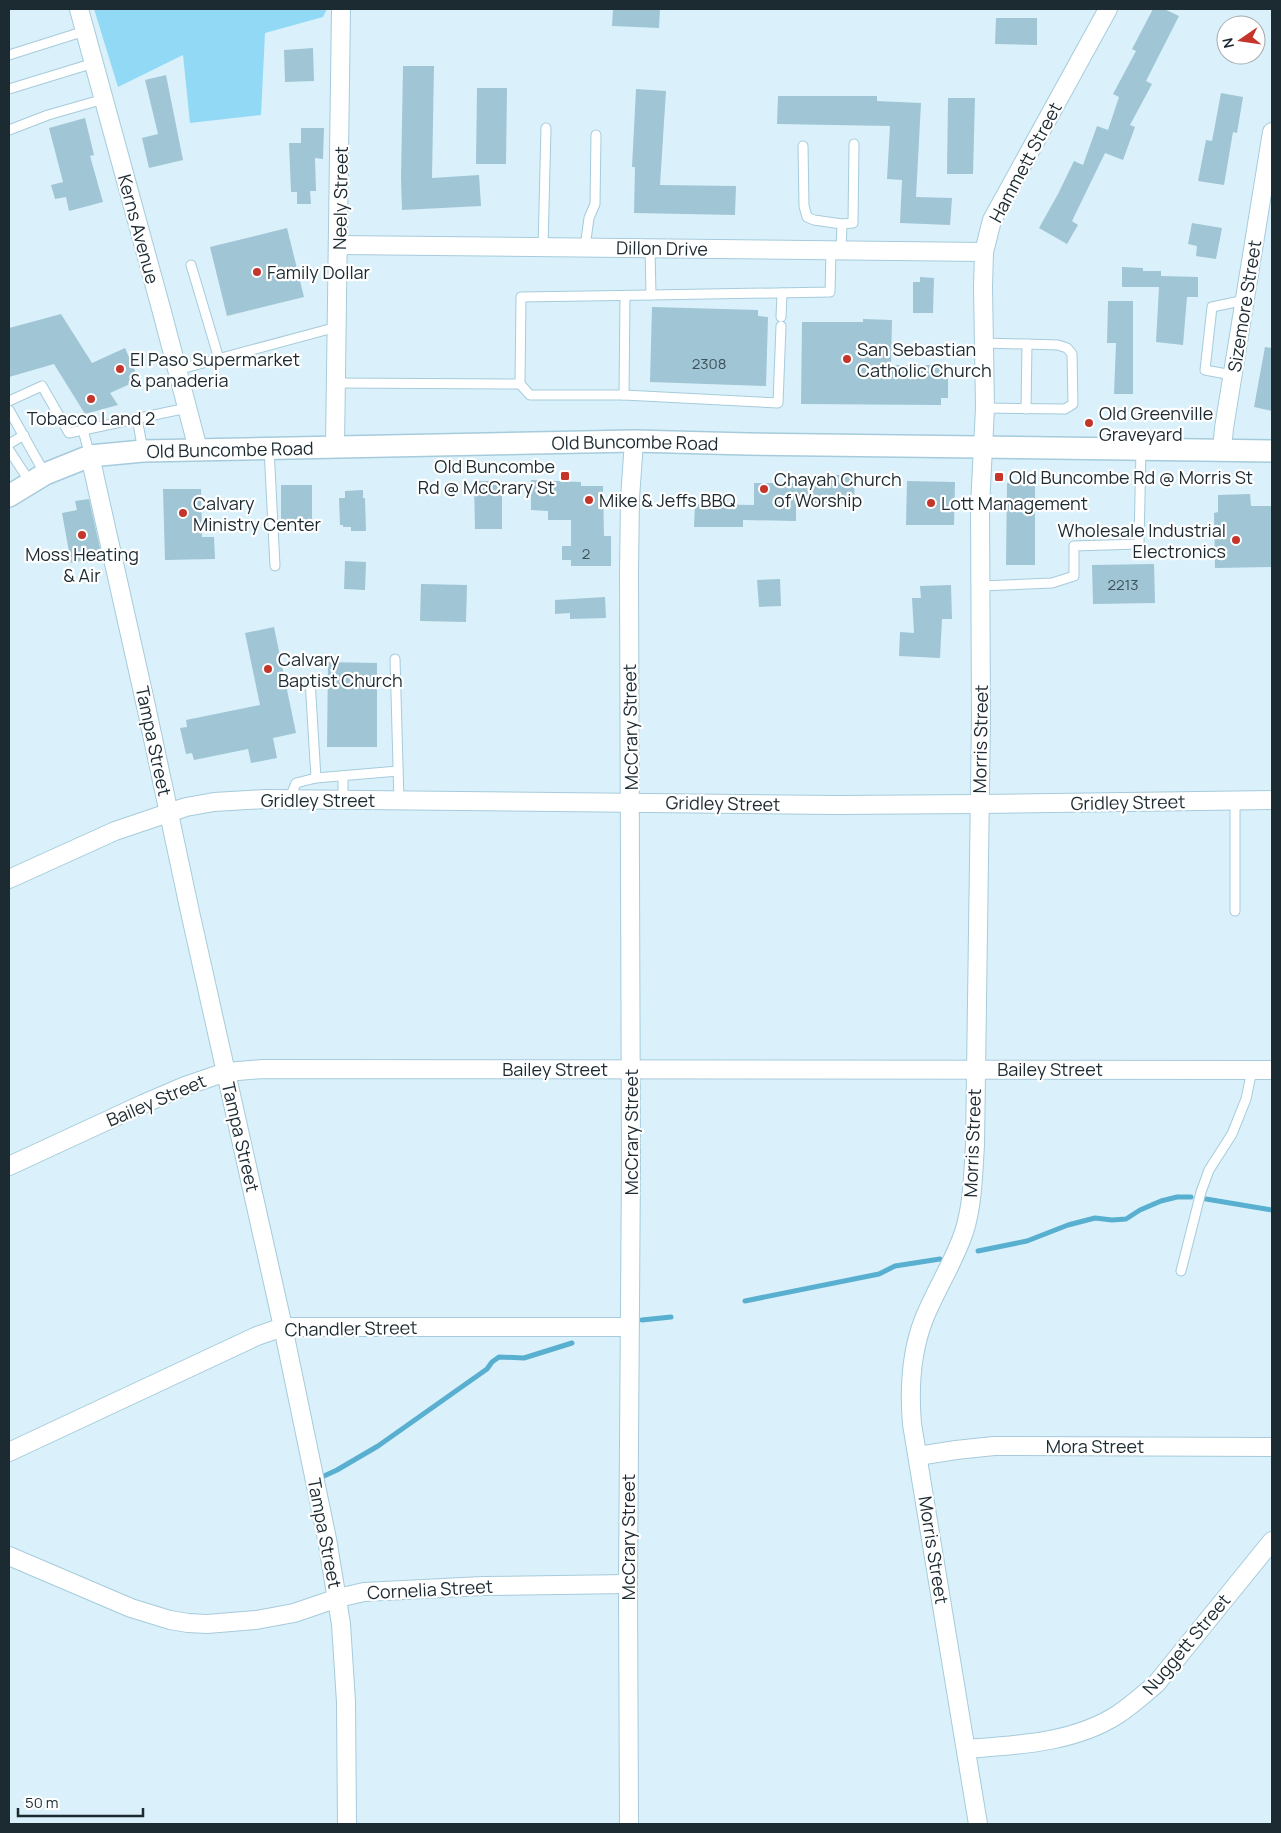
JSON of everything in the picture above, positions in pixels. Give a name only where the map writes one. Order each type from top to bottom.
[{"type":"street","name":"Kerns Avenue","points":[[79,9],[198,449]]},
{"type":"street","name":"Neely Street","points":[[335,446],[341,9]]},
{"type":"street","name":"Hammett Street","points":[[983,446],[985,408],[984,252],[992,220],[1108,9]]},
{"type":"street","name":"Sizemore Street","points":[[1222,450],[1232,375],[1272,132]]},
{"type":"street","name":"Dillon Drive","points":[[339,244],[984,252]]},
{"type":"street","name":"Old Buncombe Road","points":[[9,495],[37,478],[90,456],[143,451],[198,449],[634,441],[1272,451]]},
{"type":"street","name":"McCrary Street","points":[[628,1824],[631,1069],[629,574],[630,498],[634,441]]},
{"type":"street","name":"Morris Street","points":[[978,1824],[918,1456],[911,1409],[911,1383],[913,1357],[924,1319],[965,1230],[972,1197],[975,1145],[981,718],[980,506],[983,446]]},
{"type":"street","name":"Tampa Street","points":[[90,456],[283,1327],[338,1598],[342,1624],[346,1702],[347,1824]]},
{"type":"street","name":"Gridley Street","points":[[9,879],[94,840],[169,812],[214,802],[343,800],[979,804],[1272,800]]},
{"type":"street","name":"Bailey Street","points":[[9,1166],[143,1104],[226,1072],[263,1068],[1272,1070]]},
{"type":"street","name":"Chandler Street","points":[[9,1452],[257,1336],[283,1327],[629,1327]]},
{"type":"street","name":"Mora Street","points":[[918,1456],[994,1446],[1272,1447]]},
{"type":"street","name":"Nuggett Street","points":[[967,1749],[1033,1743],[1065,1736],[1089,1729],[1115,1716],[1136,1702],[1156,1684],[1272,1541]]},
{"type":"street","name":"Cornelia Street","points":[[9,1556],[131,1608],[170,1620],[207,1624],[256,1620],[294,1613],[338,1598],[364,1592],[483,1586],[628,1584]]},
{"type":"lane","points":[[9,55],[85,30]]},
{"type":"lane","points":[[9,89],[94,62]]},
{"type":"lane","points":[[9,130],[48,115],[104,99]]},
{"type":"lane","points":[[542,247],[546,128]]},
{"type":"lane","points":[[584,247],[589,218],[594,204],[596,135]]},
{"type":"lane","points":[[803,146],[804,206],[807,217],[814,220],[842,224],[854,223],[854,144]]},
{"type":"lane","points":[[520,384],[521,297],[830,292],[842,224]]},
{"type":"lane","points":[[650,248],[651,295]]},
{"type":"lane","points":[[192,265],[219,359]]},
{"type":"lane","points":[[336,383],[520,384],[530,394],[778,403],[782,292]]},
{"type":"lane","points":[[624,396],[625,296]]},
{"type":"lane","points":[[1232,375],[1205,370],[1212,307],[1245,300]]},
{"type":"lane","points":[[177,370],[337,327]]},
{"type":"lane","points":[[984,343],[1058,345],[1067,348],[1072,354],[1073,404],[1065,409],[985,408]]},
{"type":"lane","points":[[1026,408],[1027,344]]},
{"type":"lane","points":[[9,401],[42,386],[69,433],[187,408]]},
{"type":"lane","points":[[9,410],[24,435],[37,478]]},
{"type":"lane","points":[[137,418],[143,451]]},
{"type":"lane","points":[[84,430],[90,456]]},
{"type":"lane","points":[[9,444],[24,435]]},
{"type":"lane","points":[[269,448],[275,566]]},
{"type":"lane","points":[[980,586],[1052,583],[1074,576],[1074,546],[1139,544],[1141,449]]},
{"type":"lane","points":[[9,450],[12,464],[37,478]]},
{"type":"lane","points":[[395,659],[399,801]]},
{"type":"lane","points":[[310,680],[316,778]]},
{"type":"lane","points":[[289,800],[296,782],[316,778],[398,771]]},
{"type":"lane","points":[[343,776],[343,800]]},
{"type":"lane","points":[[1235,800],[1236,910]]},
{"type":"lane","points":[[1180,1271],[1201,1192],[1209,1170],[1232,1134],[1246,1099],[1252,1070]]},
{"type":"shaded area","points":[[94,9],[327,9],[323,17],[265,33],[261,115],[190,123],[183,55],[118,87]]},
{"type":"building","points":[[613,9],[660,9],[659,28],[612,26]]},
{"type":"building","points":[[1153,9],[1164,9],[1179,16],[1146,81],[1152,84],[1130,125],[1135,127],[1123,160],[1105,153],[1072,221],[1078,225],[1067,244],[1039,228],[1074,161],[1083,165],[1097,126],[1108,130],[1119,97],[1113,94],[1136,51],[1132,49]]},
{"type":"building","points":[[996,18],[1037,18],[1037,45],[995,44]]},
{"type":"building","points":[[313,48],[314,81],[285,82],[284,50]]},
{"type":"building","points":[[403,66],[434,66],[432,178],[479,175],[481,206],[402,210]]},
{"type":"building","points":[[166,75],[183,160],[149,168],[142,138],[158,134],[145,80]]},
{"type":"building","points":[[477,88],[507,88],[506,164],[476,164]]},
{"type":"building","points":[[636,89],[666,91],[660,185],[736,186],[735,215],[634,213],[635,167],[632,167]]},
{"type":"building","points":[[1221,93],[1243,97],[1237,133],[1233,132],[1224,185],[1198,181],[1206,140],[1212,141]]},
{"type":"building","points":[[778,96],[877,96],[877,101],[921,103],[916,197],[952,198],[950,225],[900,223],[902,180],[887,179],[890,126],[777,124]]},
{"type":"building","points":[[948,98],[975,98],[973,174],[947,174]]},
{"type":"building","points":[[85,118],[94,155],[90,156],[103,202],[69,211],[66,197],[55,199],[51,185],[63,182],[49,128]]},
{"type":"building","points":[[301,128],[324,128],[323,159],[315,158],[316,191],[310,191],[311,204],[297,204],[297,192],[291,192],[289,143],[301,143]]},
{"type":"building","points":[[1192,223],[1222,228],[1216,259],[1196,256],[1197,246],[1188,244]]},
{"type":"building","name":"Family Dollar","points":[[287,228],[304,297],[227,316],[210,247]]},
{"type":"building","points":[[1122,267],[1143,268],[1143,271],[1161,271],[1161,276],[1198,277],[1198,297],[1187,297],[1183,345],[1156,342],[1159,287],[1122,287]]},
{"type":"building","points":[[920,277],[934,278],[933,313],[913,313],[913,282],[920,282]]},
{"type":"building","points":[[1108,301],[1133,301],[1133,394],[1114,394],[1116,343],[1107,343]]},
{"type":"building","points":[[652,307],[758,310],[758,316],[768,317],[766,386],[650,382]]},
{"type":"building","points":[[61,314],[92,363],[125,348],[139,380],[110,393],[118,405],[85,414],[54,364],[9,377],[9,328]]},
{"type":"building","name":"San Sebastian Catholic Church","points":[[863,319],[892,320],[891,365],[943,365],[943,372],[948,372],[948,398],[941,398],[941,405],[801,404],[802,322],[863,322]]},
{"type":"building","points":[[1265,347],[1272,348],[1272,411],[1254,407]]},
{"type":"building","points":[[819,475],[855,475],[854,503],[796,503],[796,521],[743,520],[743,527],[694,527],[695,504],[754,505],[754,483],[819,483]]},
{"type":"building","points":[[531,480],[581,482],[581,486],[603,486],[604,536],[611,536],[611,566],[571,566],[571,560],[562,560],[562,546],[571,546],[571,520],[548,520],[548,511],[531,510]]},
{"type":"building","points":[[474,481],[502,481],[502,529],[475,529]]},
{"type":"building","name":"Lott Management","points":[[907,481],[955,482],[954,525],[906,525]]},
{"type":"building","points":[[1007,483],[1035,484],[1035,565],[1006,565]]},
{"type":"building","points":[[281,485],[312,485],[312,523],[309,524],[309,527],[281,526]]},
{"type":"building","name":"Calvary Ministry Center","points":[[163,489],[201,489],[202,537],[214,537],[215,559],[165,560]]},
{"type":"building","points":[[363,490],[366,531],[351,531],[351,527],[340,525],[339,498],[345,498],[345,491]]},
{"type":"building","name":"Wholesale Industrial Electronics","points":[[1250,494],[1251,506],[1272,506],[1272,567],[1215,568],[1214,513],[1218,512],[1218,495]]},
{"type":"building","name":"Moss Heating & Air","points":[[89,499],[102,557],[71,563],[62,513],[77,510],[75,501]]},
{"type":"building","points":[[345,561],[366,562],[365,590],[344,589]]},
{"type":"building","points":[[1154,564],[1155,603],[1093,604],[1092,565]]},
{"type":"building","points":[[780,579],[781,606],[759,607],[757,580]]},
{"type":"building","points":[[421,584],[467,585],[466,622],[420,621]]},
{"type":"building","points":[[951,585],[952,619],[942,619],[940,658],[899,656],[900,632],[914,633],[912,598],[921,598],[920,586]]},
{"type":"building","points":[[605,597],[606,618],[570,619],[570,613],[555,614],[555,600]]},
{"type":"building","name":"Calvary Baptist Church","points":[[274,627],[296,733],[273,738],[277,758],[251,763],[248,749],[194,760],[192,753],[186,754],[180,728],[187,727],[186,720],[260,705],[245,633]]},
{"type":"building","points":[[328,662],[377,663],[377,747],[327,747]]},
{"type":"waterway","points":[[978,1251],[1027,1241],[1068,1225],[1095,1218],[1126,1219],[1140,1210],[1161,1201],[1177,1197],[1191,1197]]},
{"type":"waterway","points":[[1206,1199],[1272,1210]]},
{"type":"waterway","points":[[745,1301],[879,1274],[895,1266],[940,1259]]},
{"type":"waterway","points":[[642,1320],[671,1317]]},
{"type":"waterway","points":[[324,1476],[378,1446],[487,1369],[499,1357],[524,1358],[572,1343]]},
{"type":"place","name":"Family Dollar","points":[[257,272]]},
{"type":"place","name":"San Sebastian Catholic Church","points":[[847,359]]},
{"type":"place","name":"El Paso Supermarket & panaderia","points":[[120,369]]},
{"type":"place","name":"Tobacco Land 2","points":[[91,399]]},
{"type":"place","name":"Old Greenville Graveyard","points":[[1089,423]]},
{"type":"place","name":"Old Buncombe Rd @ McCrary St","points":[[565,476]]},
{"type":"place","name":"Old Buncombe Rd @ Morris St","points":[[999,477]]},
{"type":"place","name":"Chayah Church of Worship","points":[[764,489]]},
{"type":"place","name":"Mike & Jeffs BBQ","points":[[589,500]]},
{"type":"place","name":"Lott Management","points":[[931,503]]},
{"type":"place","name":"Calvary Ministry Center","points":[[183,513]]},
{"type":"place","name":"Moss Heating & Air","points":[[82,535]]},
{"type":"place","name":"Wholesale Industrial Electronics","points":[[1236,540]]},
{"type":"place","name":"Calvary Baptist Church","points":[[268,669]]}]
